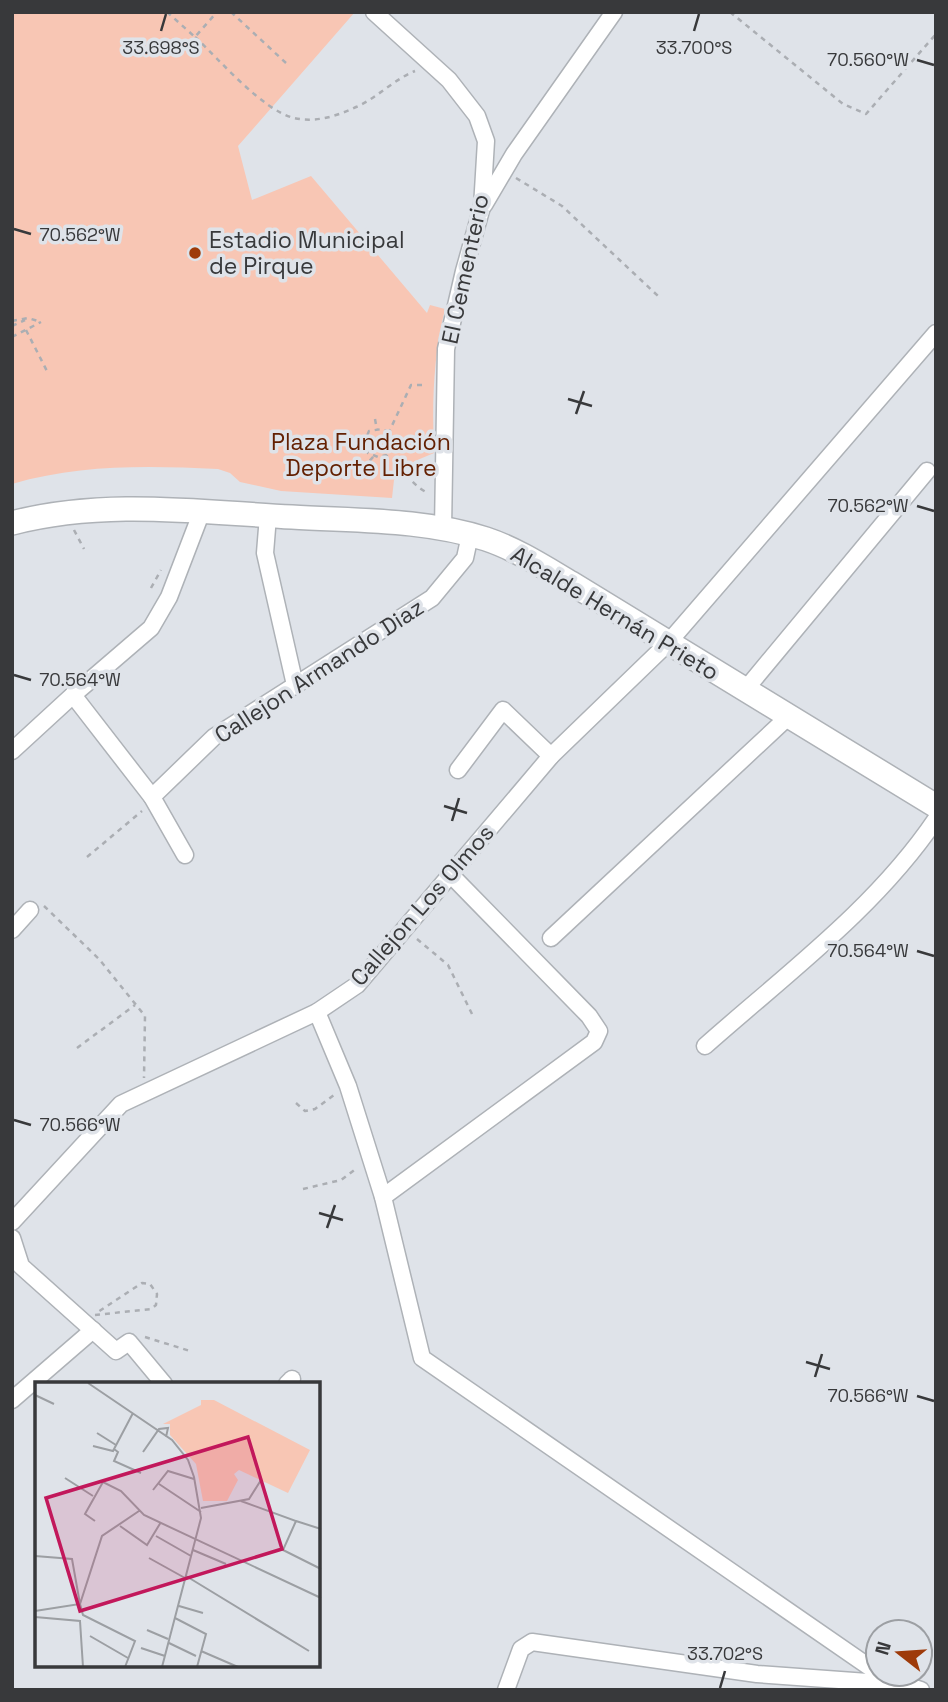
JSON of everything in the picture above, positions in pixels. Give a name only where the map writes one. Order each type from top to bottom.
[{"type":"main road","name":"Alcalde Hernán Prieto","points":[[12,523],[89,509],[202,511],[443,528],[470,534],[514,551],[934,805]]},
{"type":"street","name":"El Cementerio","points":[[374,12],[449,80],[477,116],[486,141],[482,207],[446,349],[443,528]]},
{"type":"street","points":[[482,207],[614,12]]},
{"type":"street","name":"Callejon Los Olmos","points":[[12,1222],[121,1104],[317,1012],[357,985],[449,873],[551,756],[668,643],[936,333]]},
{"type":"street","points":[[745,690],[927,471]]},
{"type":"street","points":[[12,751],[151,628],[169,597],[202,511]]},
{"type":"street","points":[[268,516],[265,553],[295,685]]},
{"type":"street","name":"Callejon Armando Diaz","points":[[150,794],[214,737],[432,598],[466,558],[470,534]]},
{"type":"street","points":[[73,695],[150,794],[185,855]]},
{"type":"street","points":[[458,770],[503,710],[551,756]]},
{"type":"street","points":[[551,938],[788,717]]},
{"type":"street","points":[[705,1046],[876,894],[912,854],[934,805]]},
{"type":"street","points":[[383,1197],[594,1042],[599,1031],[589,1016],[449,873]]},
{"type":"street","points":[[12,930],[37,908]]},
{"type":"street","points":[[317,1012],[347,1082],[383,1197],[422,1358],[864,1664]]},
{"type":"street","points":[[12,1238],[21,1266],[116,1351],[129,1342],[162,1382]]},
{"type":"street","points":[[12,1400],[89,1327]]},
{"type":"street","points":[[506,1690],[521,1649],[532,1642],[757,1674],[864,1684]]},
{"type":"path","points":[[167,12],[267,103],[293,118],[324,120],[359,106],[398,78],[430,64]]},
{"type":"path","points":[[195,37],[218,12]]},
{"type":"path","points":[[231,12],[286,63]]},
{"type":"path","points":[[730,12],[843,104],[866,114],[936,34]]},
{"type":"path","points":[[502,174],[516,178],[562,206],[658,296]]},
{"type":"path","points":[[12,324],[28,318],[41,322],[12,337]]},
{"type":"path","points":[[26,330],[48,373]]},
{"type":"path","points":[[389,432],[411,385],[422,385]]},
{"type":"path","points":[[375,419],[377,430]]},
{"type":"path","points":[[377,430],[389,432],[394,440],[387,455],[374,456],[368,453],[364,443],[369,431],[377,430]]},
{"type":"path","points":[[336,448],[352,441],[364,443]]},
{"type":"path","points":[[392,448],[396,459],[424,492],[445,498]]},
{"type":"path","points":[[363,468],[374,456]]},
{"type":"path","points":[[87,857],[147,807],[150,794]]},
{"type":"path","points":[[37,908],[99,959],[145,1016],[144,1091]]},
{"type":"path","points":[[404,928],[447,965],[473,1016]]},
{"type":"path","points":[[77,1048],[135,1005]]},
{"type":"path","points":[[296,1103],[305,1111],[315,1109],[347,1082]]},
{"type":"path","points":[[303,1189],[341,1180],[370,1157]]},
{"type":"path","points":[[89,1327],[98,1312],[142,1283],[150,1284],[157,1294],[156,1304],[150,1310],[98,1312]]},
{"type":"path","points":[[129,1342],[139,1336],[190,1351]]},
{"type":"green space","name":"Estadio Municipal de Pirque","points":[[12,12],[355,12],[238,146],[252,200],[311,176],[427,313],[430,305],[445,309],[434,381],[434,453],[415,461],[394,480],[392,498],[281,491],[240,482],[230,473],[218,469],[192,468],[89,470],[38,477],[12,484]]},
{"type":"place","name":"Estadio Municipal de Pirque","points":[[195,253]]},
{"type":"park label","name":"Plaza Fundación Deporte Libre","points":[[361,455]]}]
